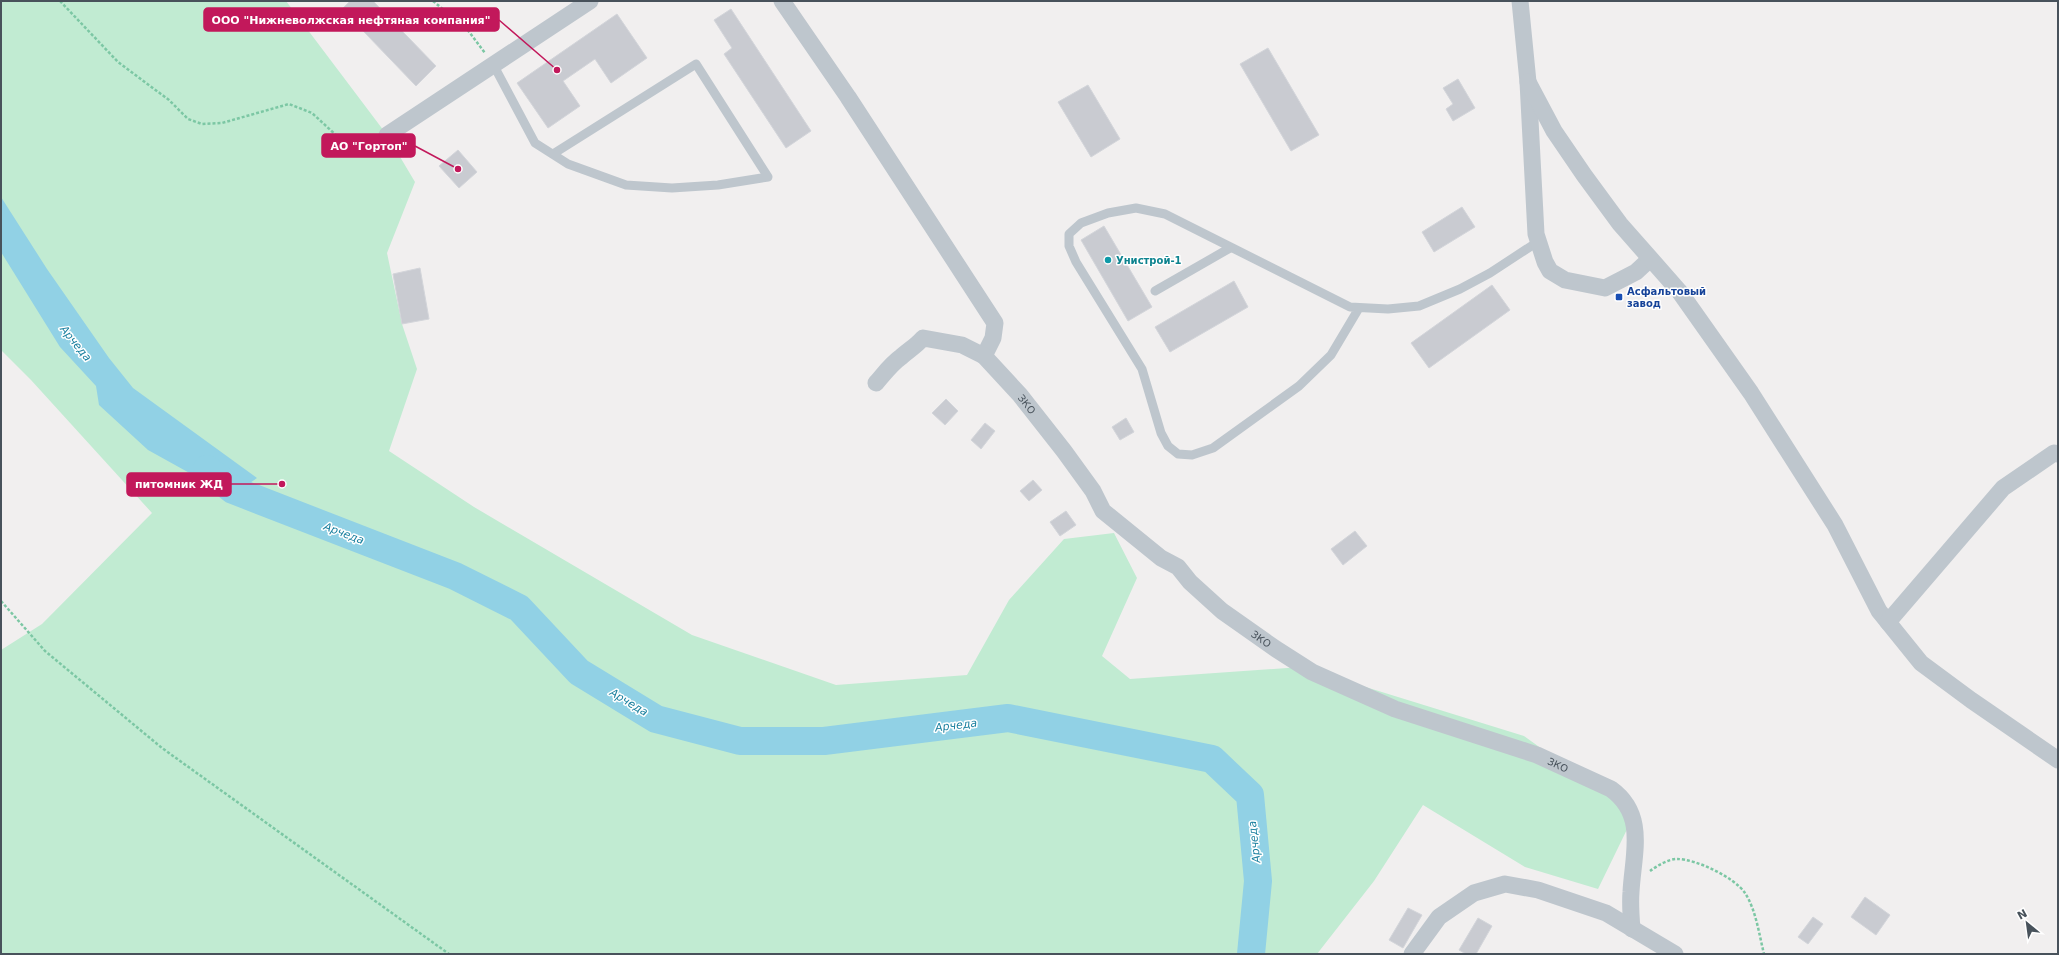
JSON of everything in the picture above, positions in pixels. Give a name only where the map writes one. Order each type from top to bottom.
[{"type":"street","points":[[387,135],[590,1]]},
{"type":"street","points":[[782,1],[848,97],[995,324],[993,338],[984,356]]},
{"type":"street","points":[[1520,1],[1528,82],[1536,234],[1545,262],[1550,271],[1566,280],[1605,288],[1636,272],[1650,259]]},
{"type":"street","points":[[1528,82],[1554,131],[1579,168],[1620,224],[1679,292],[1751,393],[1834,525],[1879,611],[1921,663],[1971,700],[2058,760]]},
{"type":"street","name":"ЗКО","points":[[876,383],[888,368],[901,356],[915,347],[923,338],[962,345],[984,356],[1020,395],[1064,451],[1093,491],[1103,511],[1161,558],[1178,567],[1190,582],[1222,611],[1254,635],[1312,672],[1395,709],[1537,755],[1587,776],[1620,795],[1628,807],[1635,825],[1636,843],[1631,892],[1632,929]]},
{"type":"street","points":[[1888,622],[2003,488],[2054,453],[2058,454]]},
{"type":"street","points":[[1412,954],[1440,917],[1474,893],[1505,884],[1538,890],[1606,913],[1675,954]]},
{"type":"lane","points":[[493,64],[535,143],[568,164],[626,185],[672,188],[718,186],[768,177],[696,64],[553,154]]},
{"type":"lane","points":[[1359,308],[1331,355],[1299,386],[1213,448],[1192,455],[1178,454],[1168,446],[1161,432],[1142,369],[1076,262],[1069,246],[1069,234],[1081,223],[1108,213],[1136,208],[1165,214],[1327,297],[1350,307],[1388,309],[1419,306],[1460,289],[1490,273],[1539,241]]},
{"type":"lane","points":[[1155,291],[1230,248]]},
{"type":"path","points":[[60,1],[118,62],[169,100],[188,119],[202,124],[222,123],[289,104],[312,113],[350,148],[367,147],[387,135]]},
{"type":"path","points":[[433,1],[467,29],[493,64]]},
{"type":"path","points":[[1,600],[45,651],[162,748],[449,954]]},
{"type":"path","points":[[1631,892],[1641,879],[1662,864],[1677,859],[1698,863],[1732,881],[1744,892],[1751,904],[1764,954]]},
{"type":"green space","points":[[1,1],[286,1],[387,135],[415,182],[387,253],[402,324],[417,369],[389,451],[474,507],[692,635],[836,685],[967,675],[1009,600],[1064,539],[1114,533],[1137,578],[1102,656],[1130,679],[1301,667],[1524,736],[1634,815],[1598,889],[1525,867],[1423,805],[1374,881],[1317,954],[1,954],[1,650],[42,624],[152,513],[31,380],[1,350]]},
{"type":"water","points":[[1,197],[47,269],[109,358],[133,388],[257,478],[231,496],[148,450],[99,405],[96,386],[60,347],[1,252]]},
{"type":"building","points":[[350,1],[373,1],[436,66],[416,86],[342,9]]},
{"type":"building","points":[[731,9],[811,131],[786,148],[724,54],[732,48],[714,20]]},
{"type":"building","points":[[617,14],[647,58],[611,83],[595,59],[563,81],[580,106],[548,128],[517,83]]},
{"type":"building","points":[[1268,48],[1319,135],[1291,151],[1240,64]]},
{"type":"building","points":[[1458,79],[1475,108],[1453,121],[1446,109],[1453,104],[1443,88]]},
{"type":"building","points":[[1088,85],[1120,139],[1091,157],[1058,102]]},
{"type":"building","points":[[458,150],[477,172],[459,188],[439,166]]},
{"type":"building","points":[[1462,207],[1475,227],[1434,252],[1422,232]]},
{"type":"building","name":"Унистрой-1","points":[[1104,226],[1152,307],[1128,321],[1081,240]]},
{"type":"building","points":[[420,268],[429,319],[402,324],[393,274]]},
{"type":"building","points":[[1234,281],[1248,307],[1170,352],[1155,327]]},
{"type":"building","points":[[1492,285],[1510,310],[1429,368],[1411,343]]},
{"type":"building","points":[[946,399],[958,411],[945,425],[932,413]]},
{"type":"building","points":[[1126,418],[1134,432],[1120,440],[1112,427]]},
{"type":"building","points":[[985,423],[995,431],[981,449],[971,440]]},
{"type":"building","points":[[1033,480],[1042,490],[1029,501],[1020,491]]},
{"type":"building","points":[[1066,511],[1076,525],[1060,536],[1050,522]]},
{"type":"building","points":[[1355,531],[1367,546],[1343,565],[1331,549]]},
{"type":"building","points":[[1865,897],[1890,915],[1876,935],[1851,917]]},
{"type":"building","points":[[1408,908],[1422,915],[1403,948],[1389,940]]},
{"type":"building","points":[[1813,917],[1823,924],[1808,944],[1798,937]]},
{"type":"building","points":[[1478,918],[1492,926],[1476,954],[1466,954],[1459,950]]},
{"type":"waterway","name":"Арчеда","points":[[207,469],[233,490],[455,576],[519,608],[579,672],[656,719],[740,741],[824,741],[1008,718],[1212,759],[1250,795],[1258,881],[1251,954]]},
{"type":"place","name":"ООО \"Нижневолжская нефтяная компания\"","points":[[557,70]]},
{"type":"place","name":"АО \"Гортоп\"","points":[[458,169]]},
{"type":"place","name":"Унистрой-1","points":[[1108,260]]},
{"type":"place","name":"Асфальтовый завод","points":[[1619,297]]},
{"type":"place","name":"питомник ЖД","points":[[282,484]]}]
